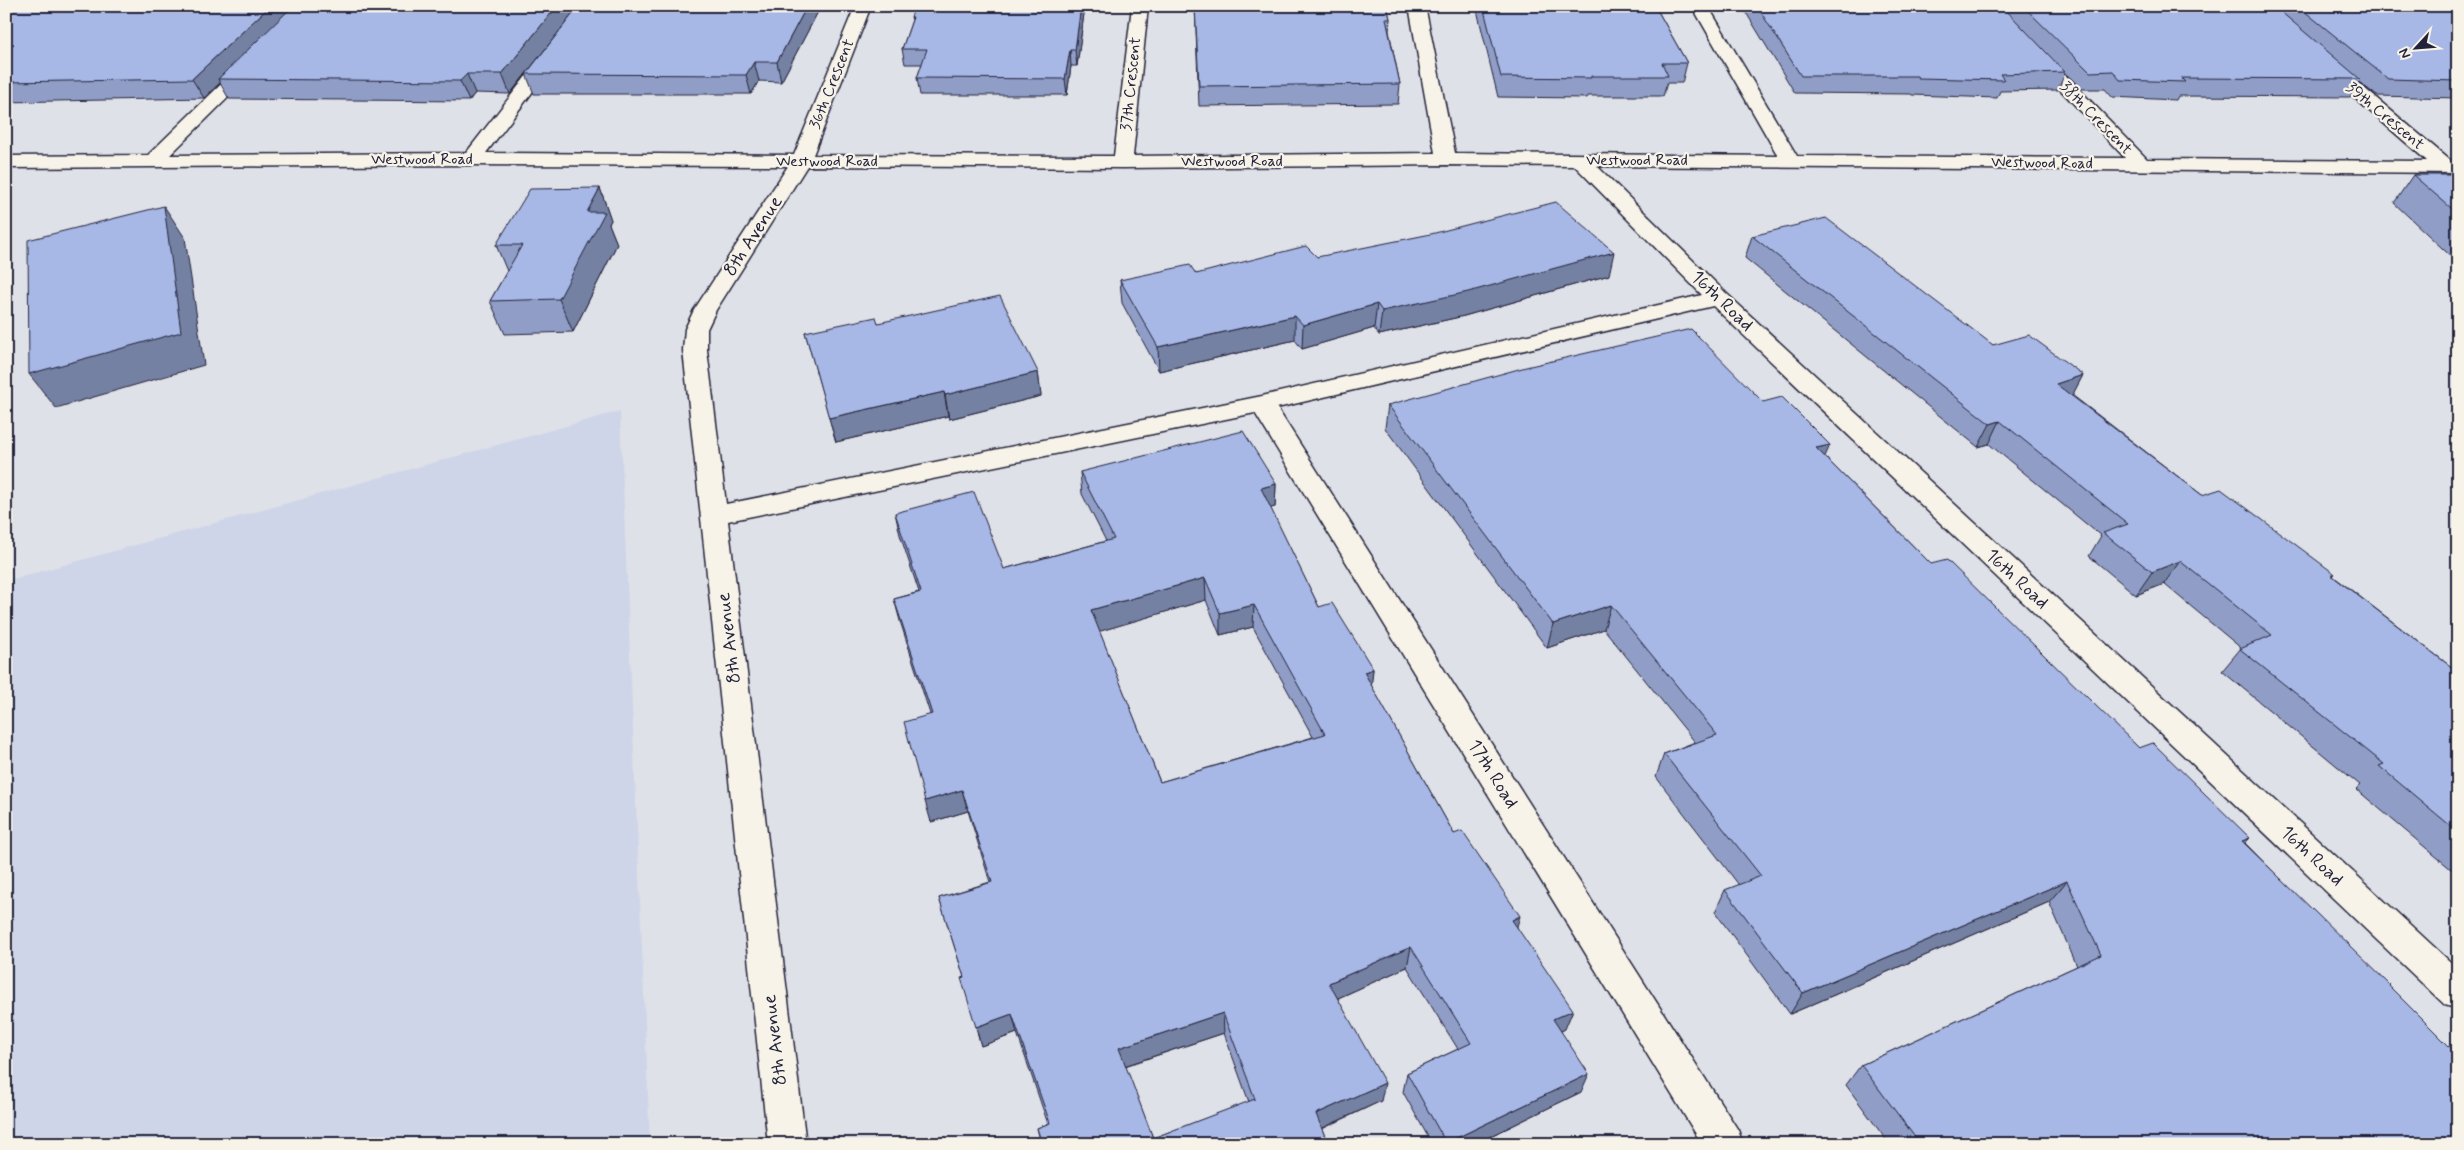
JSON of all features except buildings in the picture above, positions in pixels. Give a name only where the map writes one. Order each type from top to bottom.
[{"type":"street","points":[[472,159],[590,6]]},
{"type":"street","name":"36th Crescent","points":[[801,161],[863,6]]},
{"type":"street","name":"37th Crescent","points":[[1123,162],[1140,6]]},
{"type":"street","points":[[1417,6],[1446,159]]},
{"type":"street","points":[[1700,6],[1790,160]]},
{"type":"street","name":"38th Crescent","points":[[1989,6],[2141,164]]},
{"type":"street","name":"39th Crescent","points":[[2309,51],[2452,167]]},
{"type":"street","points":[[152,162],[263,54]]},
{"type":"street","name":"Westwood Road","points":[[6,162],[472,159],[1123,162],[1446,159],[1790,160],[2452,167]]},
{"type":"street","name":"16th Road","points":[[1580,160],[1718,298],[2458,993]]},
{"type":"street","name":"8th Avenue","points":[[787,1144],[695,350],[696,329],[705,310],[801,161]]},
{"type":"street","points":[[715,515],[1262,404],[1718,298]]},
{"type":"street","name":"17th Road","points":[[1262,404],[1724,1144]]},
{"type":"shaded area","points":[[620,411],[650,1144],[6,1144],[6,581]]}]
